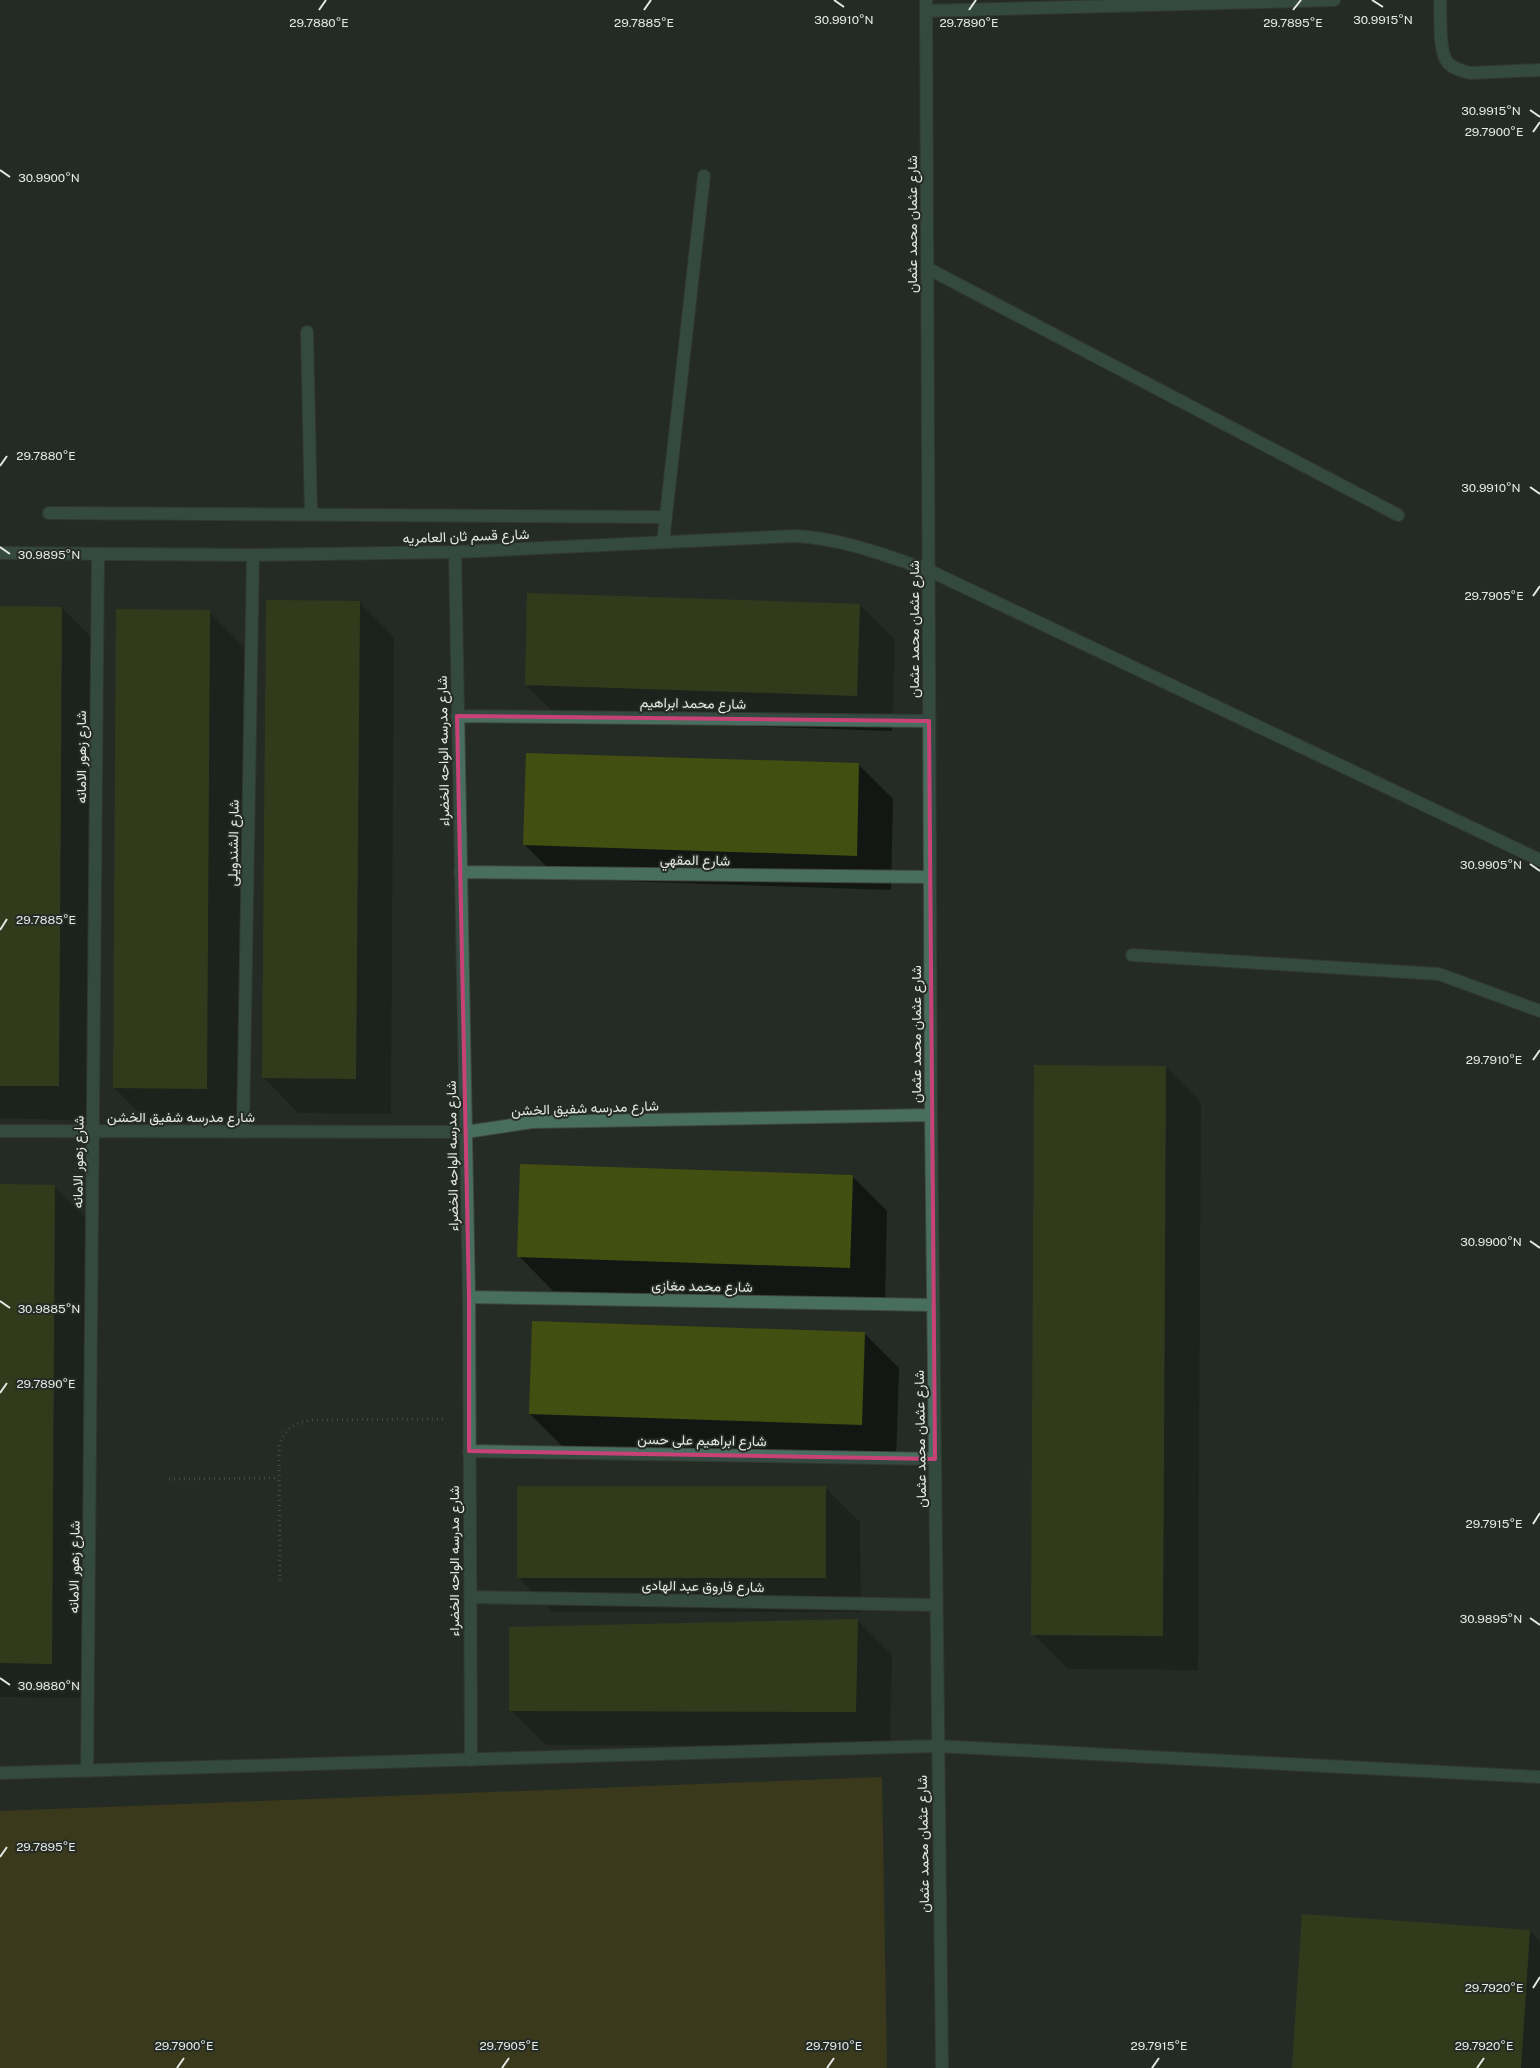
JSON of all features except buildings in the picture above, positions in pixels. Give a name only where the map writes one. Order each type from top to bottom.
[{"type":"street","points":[[926,5],[1334,0]]},
{"type":"street","points":[[1440,0],[1443,55],[1449,64],[1470,73],[1540,70]]},
{"type":"street","name":"شارع عثمان محمد عثمان","points":[[926,5],[931,1115],[942,2068]]},
{"type":"street","points":[[662,542],[704,176]]},
{"type":"street","points":[[927,268],[1398,515]]},
{"type":"street","points":[[308,332],[311,515]]},
{"type":"street","points":[[49,513],[665,517]]},
{"type":"street","name":"شارع قسم ثان العامريه","points":[[0,553],[253,555],[455,552],[794,536],[819,537],[857,546],[928,570],[1540,860]]},
{"type":"street","name":"شارع مدرسه الواحه الخضراء","points":[[455,552],[470,1297],[471,1760]]},
{"type":"street","name":"شارع زهور الامانه","points":[[87,1771],[98,554]]},
{"type":"street","name":"شارع الشندويلى","points":[[242,1132],[253,555]]},
{"type":"street","name":"شارع محمد ابراهيم","points":[[457,716],[929,721]]},
{"type":"street","name":"شارع المقهي","points":[[460,872],[930,877]]},
{"type":"street","points":[[1132,955],[1439,974],[1540,1011]]},
{"type":"street","name":"شارع مدرسه شفيق الخشن","points":[[0,1131],[466,1132],[532,1122],[931,1115]]},
{"type":"street","name":"شارع محمد مغازى","points":[[470,1297],[933,1305]]},
{"type":"street","name":"شارع ابراهيم على حسن","points":[[469,1451],[935,1460]]},
{"type":"street","name":"شارع فاروق عبد الهادى","points":[[470,1597],[936,1605]]},
{"type":"street","points":[[0,1773],[937,1746],[1540,1777]]},
{"type":"path","points":[[280,1581],[279,1445],[283,1435],[290,1427],[310,1420],[469,1418]]},
{"type":"path","points":[[168,1479],[279,1478]]},
{"type":"highlighted area","points":[[457,716],[929,721],[935,1459],[469,1451],[469,1297]]},
{"type":"shaded area","points":[[882,1777],[887,2068],[0,2068],[0,1811]]}]
